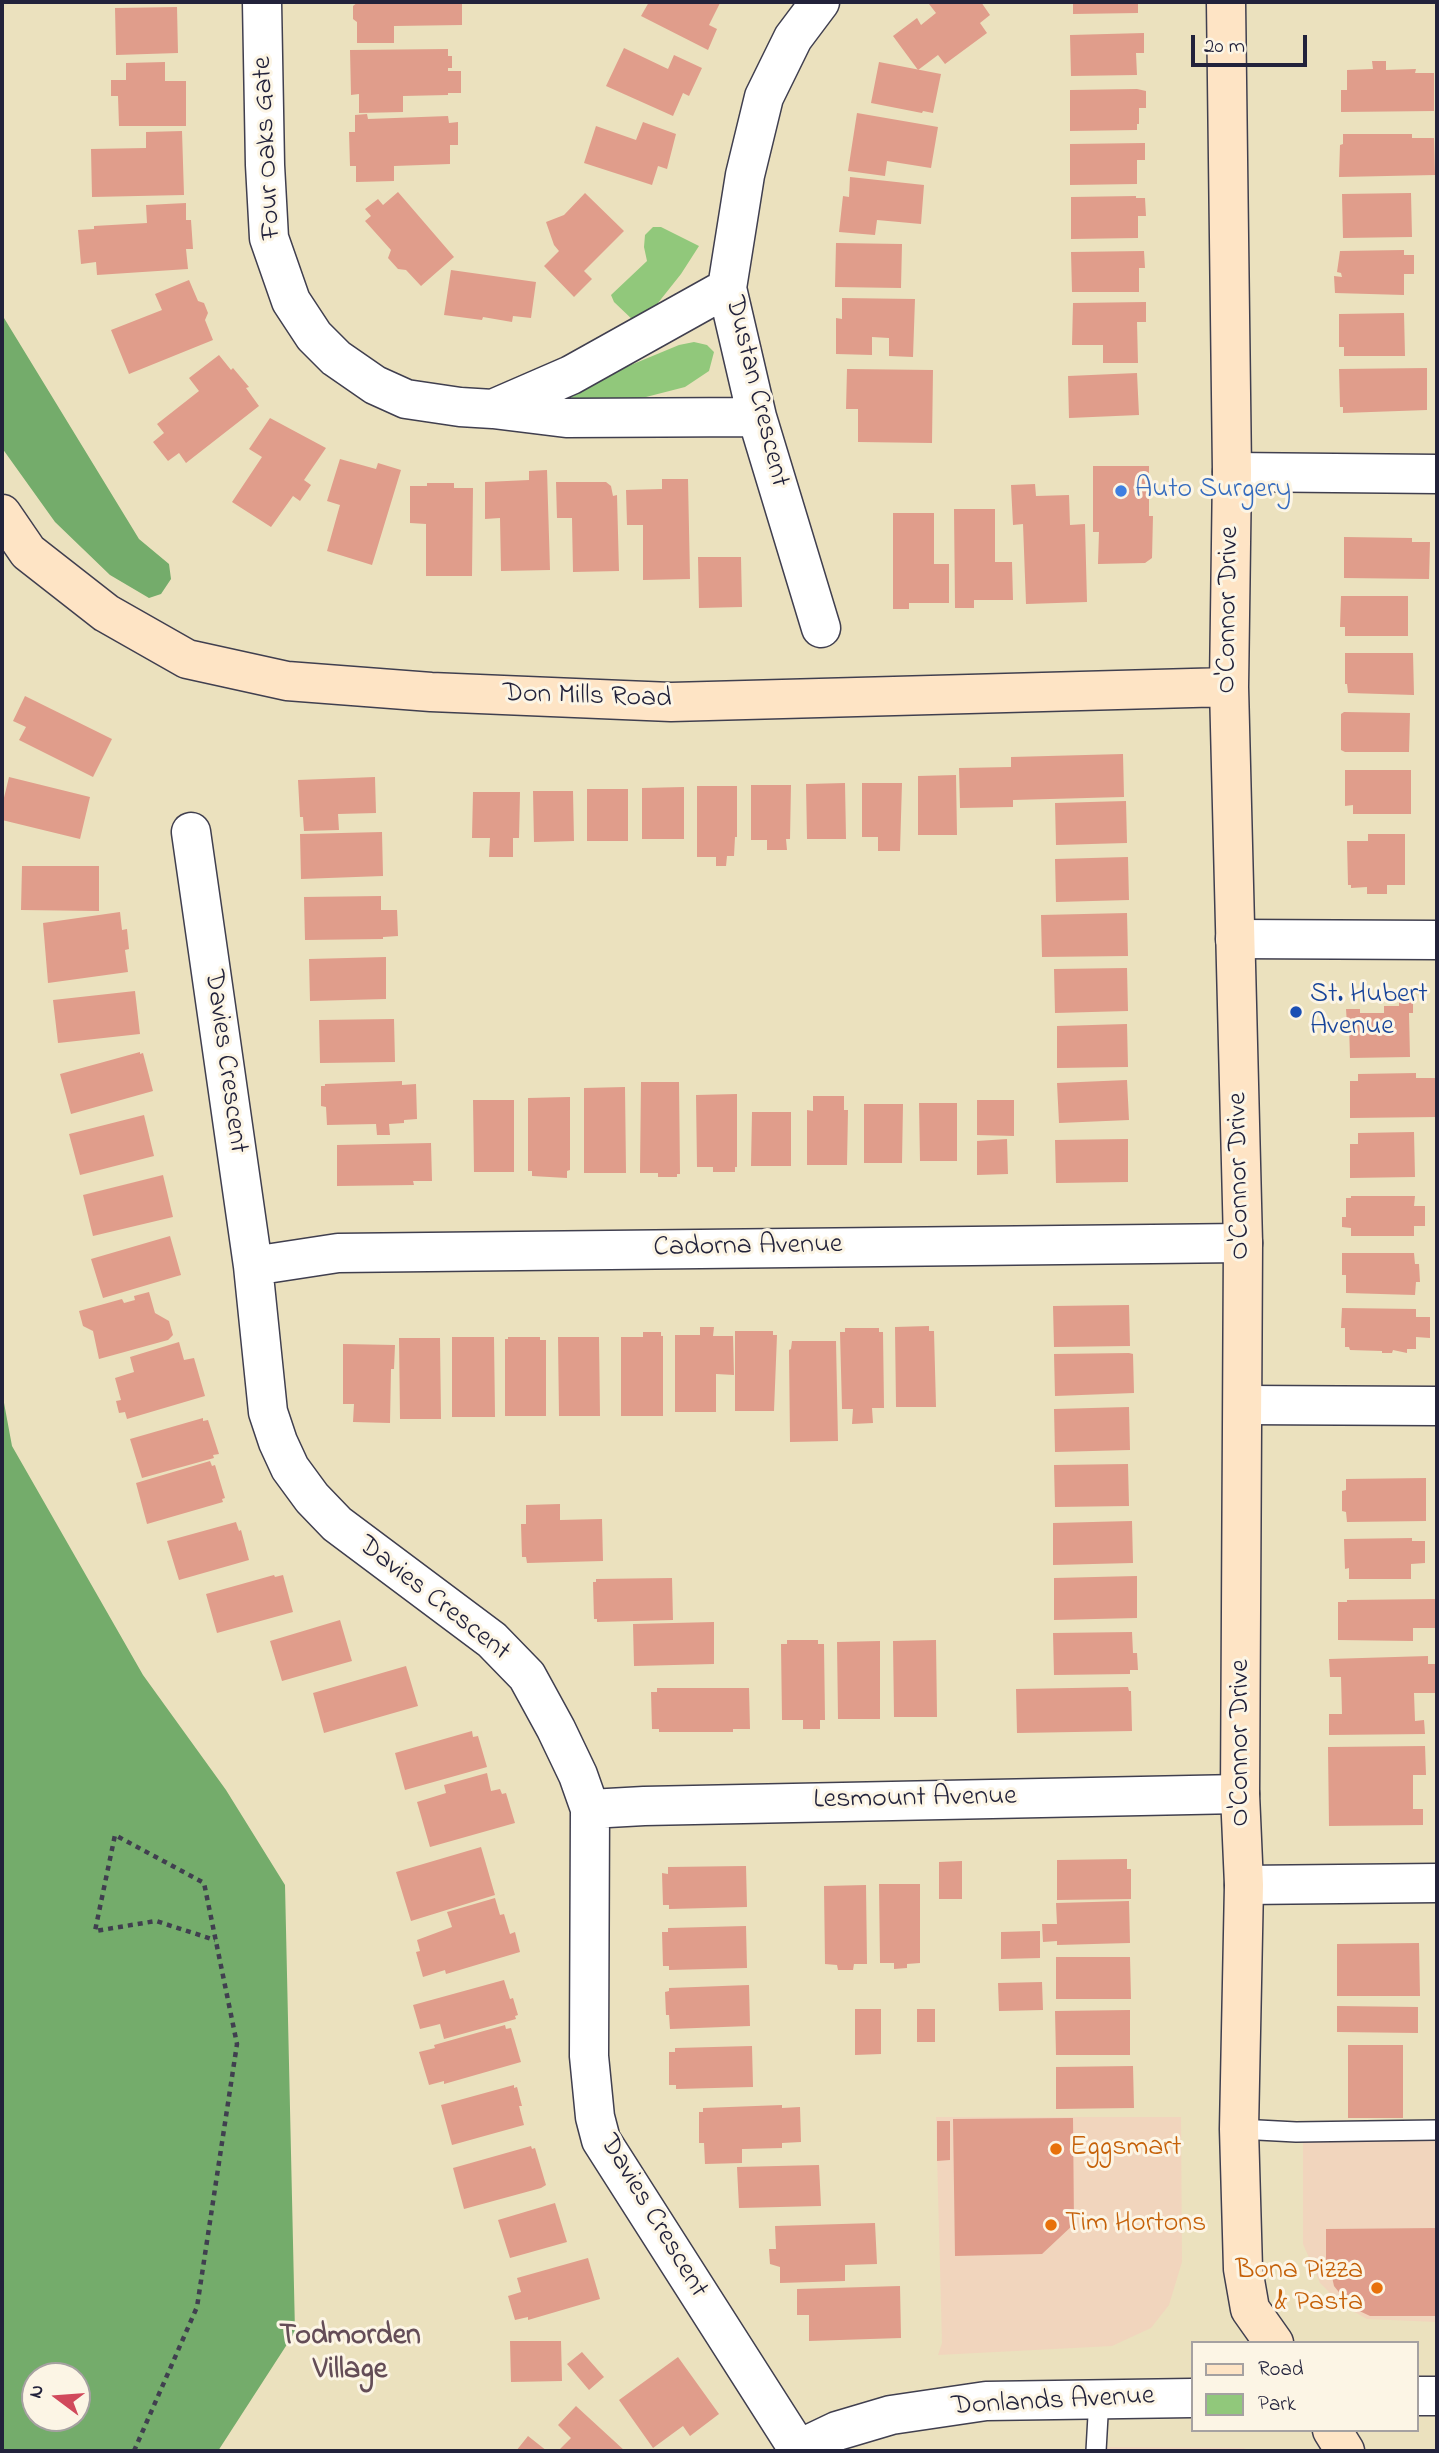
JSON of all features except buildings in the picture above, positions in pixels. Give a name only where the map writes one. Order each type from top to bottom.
[{"type":"main road","name":"O'Connor Drive","points":[[1226,2],[1232,472],[1229,687],[1243,1243],[1240,1794],[1244,1885],[1238,2129],[1243,2269],[1250,2309],[1273,2341]]},
{"type":"main road","name":"Don Mills Road","points":[[2,514],[28,552],[106,613],[187,659],[287,681],[431,692],[671,702],[1229,687]]},
{"type":"main road","points":[[1333,2432],[1345,2451]]},
{"type":"street","name":"Four Oaks Gate","points":[[262,2],[269,238],[291,301],[314,336],[336,358],[375,385],[406,399],[460,407],[566,418],[757,417]]},
{"type":"street","name":"Dustan Crescent","points":[[820,2],[793,38],[764,97],[745,176],[727,288],[757,417],[821,628]]},
{"type":"street","name":"Four Oaks Gate","points":[[493,409],[571,376],[727,288]]},
{"type":"street","points":[[1232,472],[1437,474]]},
{"type":"street","name":"Davies Crescent","points":[[191,832],[253,1266],[268,1412],[278,1442],[290,1468],[312,1498],[337,1524],[492,1640],[527,1676],[578,1775],[590,1810],[589,2056],[595,2117],[601,2140],[797,2450]]},
{"type":"street","points":[[1236,939],[1437,940]]},
{"type":"street","name":"Cadorna Avenue","points":[[253,1266],[338,1253],[1243,1243]]},
{"type":"street","points":[[1243,1405],[1437,1406]]},
{"type":"street","name":"Lesmount Avenue","points":[[590,1810],[657,1805],[1240,1794]]},
{"type":"street","points":[[1244,1885],[1437,1883]]},
{"type":"street","points":[[1418,2396],[1437,2396]]},
{"type":"street","name":"Donlands Avenue","points":[[797,2450],[837,2431],[891,2416],[986,2401],[1190,2398]]},
{"type":"lane","points":[[1238,2129],[1296,2132],[1437,2130]]},
{"type":"lane","points":[[1096,2451],[1099,2398]]},
{"type":"path","points":[[134,2451],[197,2307],[237,2044],[204,1883],[115,1835],[95,1931],[156,1921],[215,1940]]},
{"type":"shaded area","points":[[936,2117],[1181,2117],[1182,2262],[1169,2305],[1151,2328],[1112,2346],[938,2355],[942,2343]]},
{"type":"shaded area","points":[[1303,2121],[1437,2121],[1437,2322],[1367,2319],[1342,2305],[1320,2283],[1303,2244]]},
{"type":"shaded area","points":[[1085,2447],[1243,2448],[1254,2451],[1085,2451]]},
{"type":"green space","points":[[653,227],[661,227],[699,246],[650,313],[635,322],[614,302],[611,295],[647,261],[645,235]]},
{"type":"green space","points":[[2,292],[4,318],[139,539],[169,564],[171,579],[161,594],[149,598],[110,575],[55,522],[2,448]]},
{"type":"green space","points":[[694,342],[707,345],[714,352],[709,371],[685,387],[615,402],[566,399],[562,395],[574,385],[679,345]]},
{"type":"green space","points":[[2,1392],[12,1446],[143,1675],[226,1790],[285,1885],[295,2332],[218,2451],[2,2451]]},
{"type":"place","name":"Auto Surgery","points":[[1121,491]]},
{"type":"place","name":"St. Hubert Avenue","points":[[1296,1012]]},
{"type":"place","name":"Eggsmart","points":[[1056,2149]]},
{"type":"place","name":"Tim Hortons","points":[[1051,2225]]},
{"type":"place","name":"Bona Pizza & Pasta","points":[[1377,2288]]},
{"type":"district","name":"Todmorden Village","points":[[350,2355]]}]
